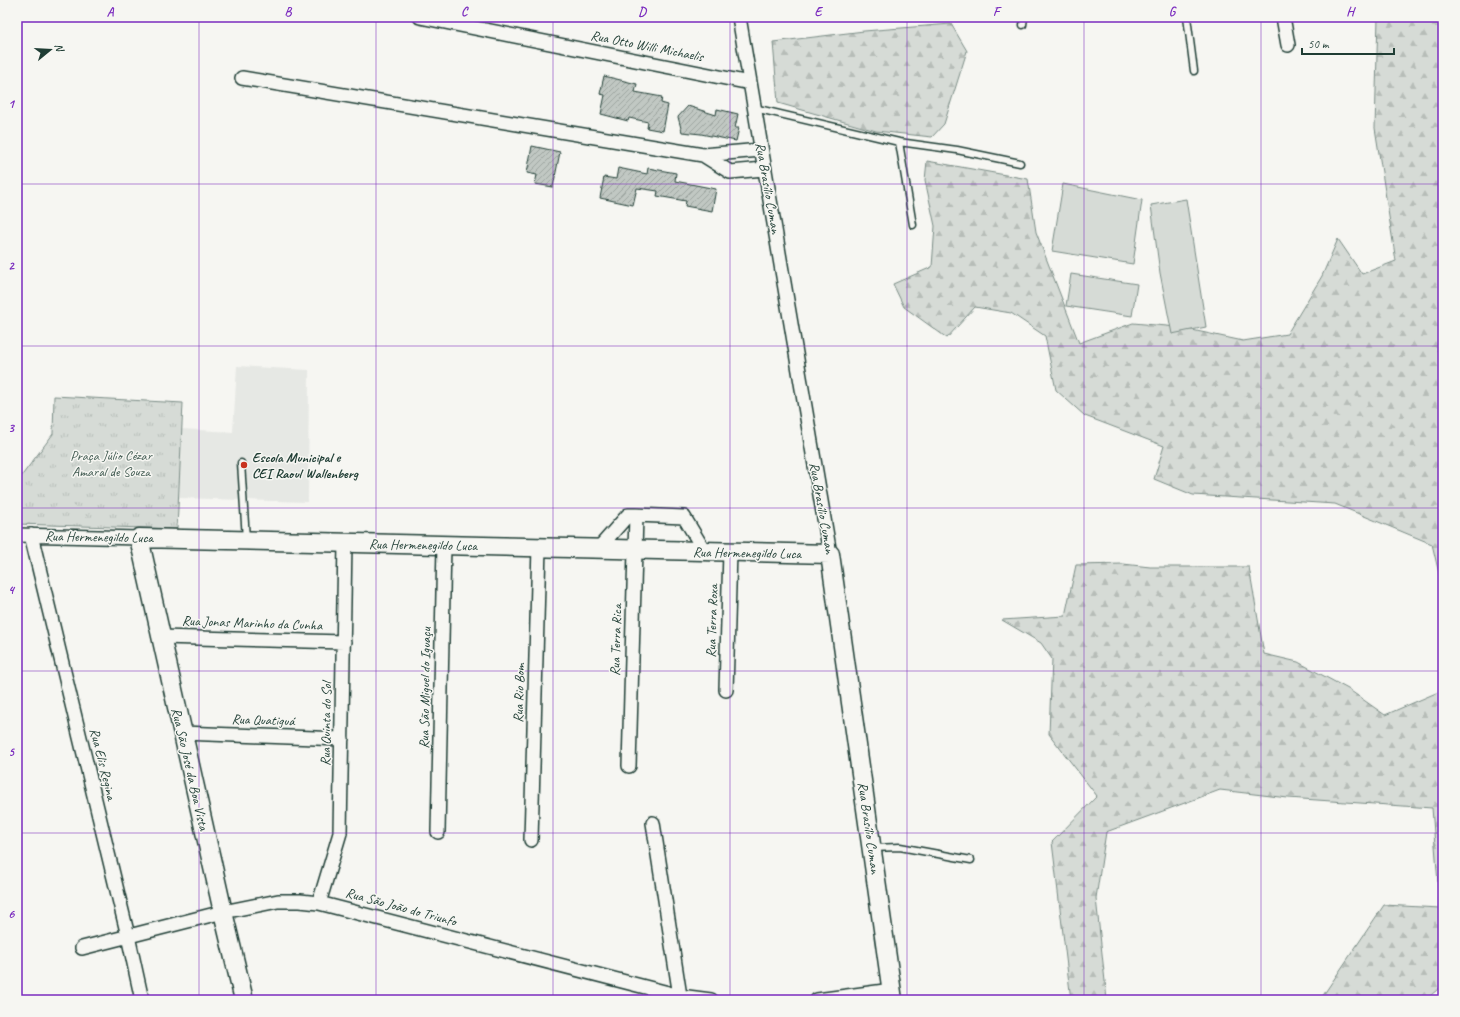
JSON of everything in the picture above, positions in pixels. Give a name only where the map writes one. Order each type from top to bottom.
[{"type":"street","name":"Rua Otto Willi Michaelis","points":[[420,17],[750,83]]},
{"type":"street","name":"Rua Brasílio Cuman","points":[[739,17],[830,554],[892,995]]},
{"type":"street","points":[[1283,17],[1288,46]]},
{"type":"street","points":[[242,78],[703,155],[761,150]]},
{"type":"street","points":[[703,155],[730,172],[764,169]]},
{"type":"street","points":[[598,549],[628,515],[636,515],[684,517],[705,552]]},
{"type":"street","name":"Rua Terra Rica","points":[[629,766],[636,515]]},
{"type":"street","name":"Rua Hermenegildo Luca","points":[[17,535],[830,554]]},
{"type":"street","name":"Rua Elis Regina","points":[[31,535],[128,936],[142,1000]]},
{"type":"street","name":"Rua São José da Boa Vista","points":[[139,538],[182,733],[244,1000]]},
{"type":"street","name":"Rua Quinta do Sol","points":[[319,903],[340,833],[345,543]]},
{"type":"street","name":"Rua São Miguel do Iguaçu","points":[[438,832],[444,545]]},
{"type":"street","name":"Rua Rio Bom","points":[[532,840],[539,547]]},
{"type":"street","name":"Rua Terra Roxa","points":[[726,690],[730,552]]},
{"type":"street","name":"Rua Jonas Marinho da Cunha","points":[[161,636],[344,642]]},
{"type":"street","name":"Rua Quatiguá","points":[[182,733],[342,739]]},
{"type":"street","points":[[653,823],[680,996]]},
{"type":"street","name":"Rua São João do Triunfo","points":[[82,948],[223,912],[278,901],[300,900],[319,903],[680,996],[711,1000]]},
{"type":"street","points":[[817,1000],[892,995]]},
{"type":"lane","points":[[1023,24],[1024,17]]},
{"type":"lane","points":[[1187,17],[1194,71]]},
{"type":"lane","points":[[754,108],[900,142],[957,150],[1020,163]]},
{"type":"lane","points":[[900,142],[913,225]]},
{"type":"lane","points":[[241,463],[246,540]]},
{"type":"lane","points":[[872,848],[900,847],[971,860]]},
{"type":"shaded area","name":"Escola Municipal e CEI Raoul Wallenberg","points":[[237,366],[309,370],[308,502],[179,498],[181,429],[233,432]]},
{"type":"green space","points":[[1378,17],[1443,17],[1443,344],[1437,350],[1443,360],[1443,690],[1441,582],[1432,544],[1335,504],[1193,495],[1154,479],[1164,446],[1085,416],[1056,390],[1045,336],[1011,313],[975,307],[947,338],[904,307],[893,284],[932,267],[935,226],[925,180],[927,161],[1028,179],[1036,232],[1079,343],[1133,323],[1178,327],[1243,341],[1287,334],[1322,276],[1338,239],[1362,274],[1396,261],[1375,128]]},
{"type":"green space","points":[[951,24],[967,51],[944,124],[932,137],[876,131],[778,103],[773,42],[864,31]]},
{"type":"green space","points":[[1063,184],[1142,200],[1133,264],[1052,251]]},
{"type":"green space","points":[[1186,199],[1206,327],[1172,334],[1160,273],[1151,205]]},
{"type":"green space","points":[[1071,274],[1137,284],[1132,316],[1066,306]]},
{"type":"green space","name":"Praça Júlio Cézar Amaral de Souza","points":[[54,396],[183,403],[177,529],[17,524],[17,482],[53,434]]},
{"type":"green space","points":[[1123,564],[1150,567],[1249,567],[1264,654],[1298,662],[1348,689],[1385,715],[1443,690],[1443,985],[1425,1000],[1320,1000],[1384,905],[1440,908],[1432,808],[1288,798],[1220,790],[1106,832],[1096,898],[1107,1000],[1071,1000],[1052,842],[1097,796],[1049,734],[1052,659],[1041,643],[1002,620],[1065,616],[1076,565]]},
{"type":"building","points":[[604,76],[637,84],[635,92],[662,97],[661,103],[668,105],[663,131],[647,128],[648,122],[629,118],[628,121],[601,114],[605,95],[600,94]]},
{"type":"building","points":[[688,106],[716,115],[717,109],[738,114],[735,128],[739,128],[736,141],[682,132],[678,117]]},
{"type":"building","points":[[532,146],[560,152],[553,187],[535,184],[537,175],[527,173]]},
{"type":"building","points":[[618,168],[647,174],[648,168],[676,173],[675,181],[716,189],[712,211],[685,206],[686,201],[657,196],[658,191],[637,188],[633,205],[600,198],[604,177],[616,179]]},
{"type":"place","name":"Escola Municipal e CEI Raoul Wallenberg","points":[[244,465]]}]
